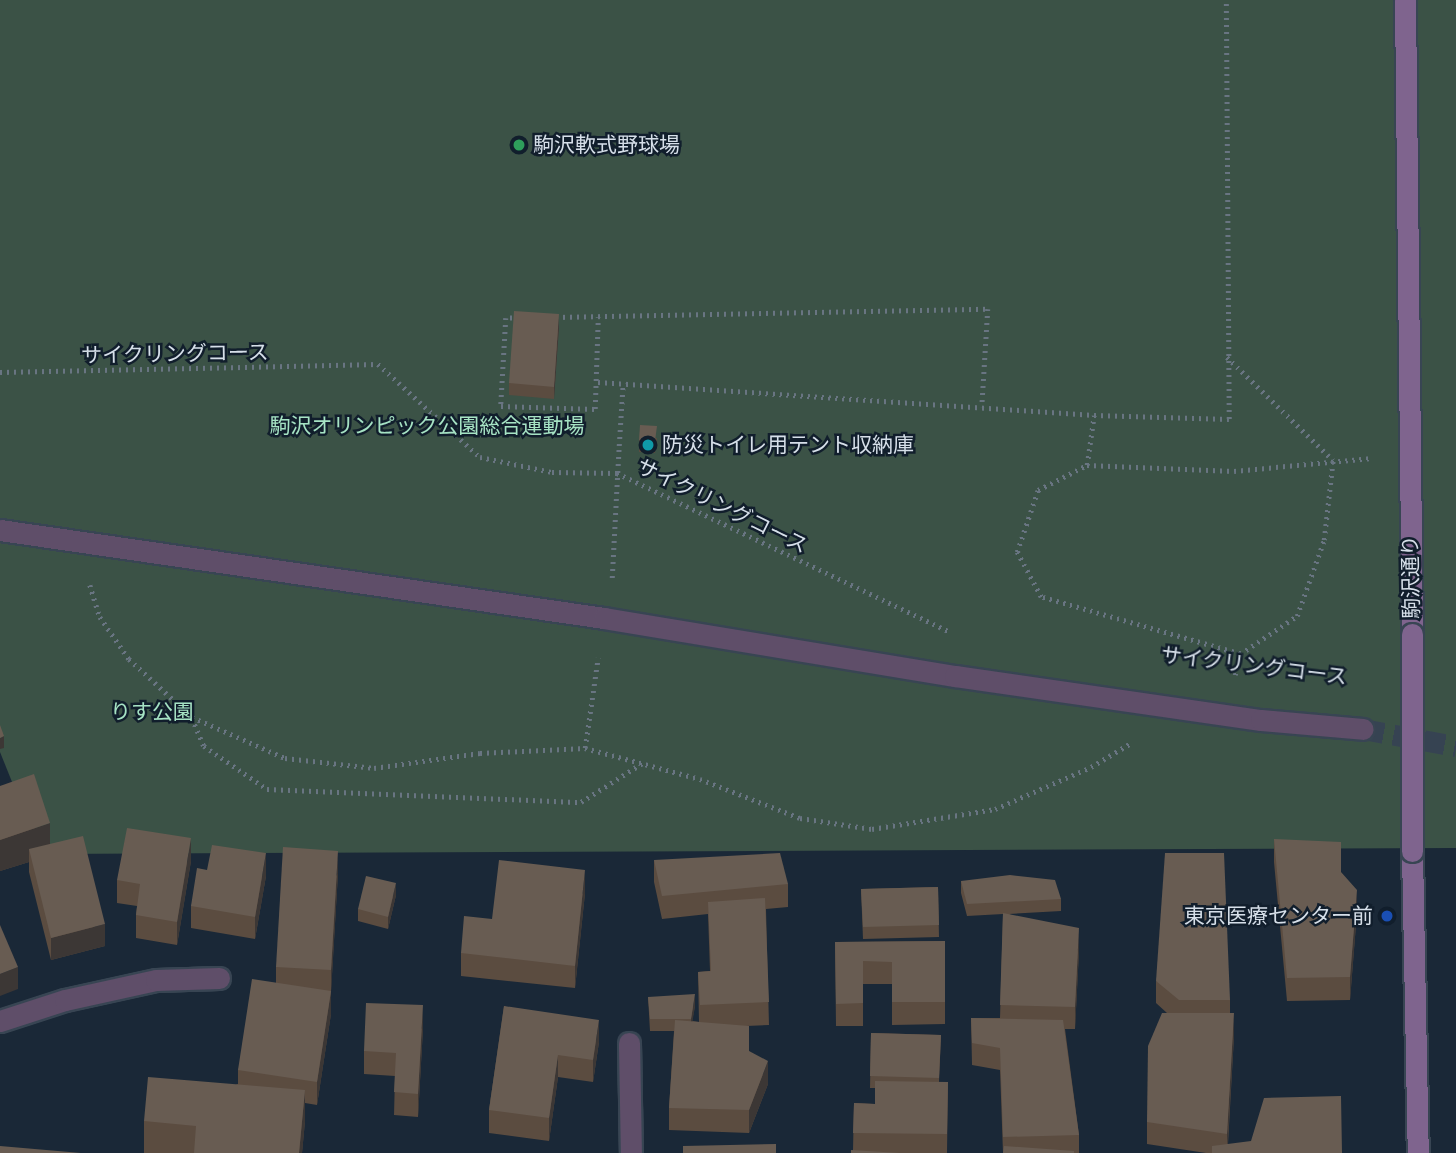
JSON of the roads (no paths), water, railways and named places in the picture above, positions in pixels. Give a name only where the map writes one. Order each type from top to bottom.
[{"type":"main road","name":"駒沢通り","points":[[1405,0],[1412,851],[1418,1153]]},
{"type":"street","points":[[0,530],[604,618],[734,643],[1186,709],[1363,729]]},
{"type":"street","points":[[0,1021],[65,1000],[156,980],[219,978]]},
{"type":"street","points":[[629,1043],[631,1153]]},
{"type":"tunnel","points":[[1363,729],[1456,746]]},
{"type":"place","name":"駒沢軟式野球場","points":[[519,145]]},
{"type":"place","name":"防災トイレ用テント収納庫","points":[[648,445]]},
{"type":"place","name":"東京医療センター前","points":[[1387,916]]},
{"type":"park label","name":"駒沢オリンピック公園総合運動場","points":[[427,426]]},
{"type":"park label","name":"りす公園","points":[[152,712]]}]
